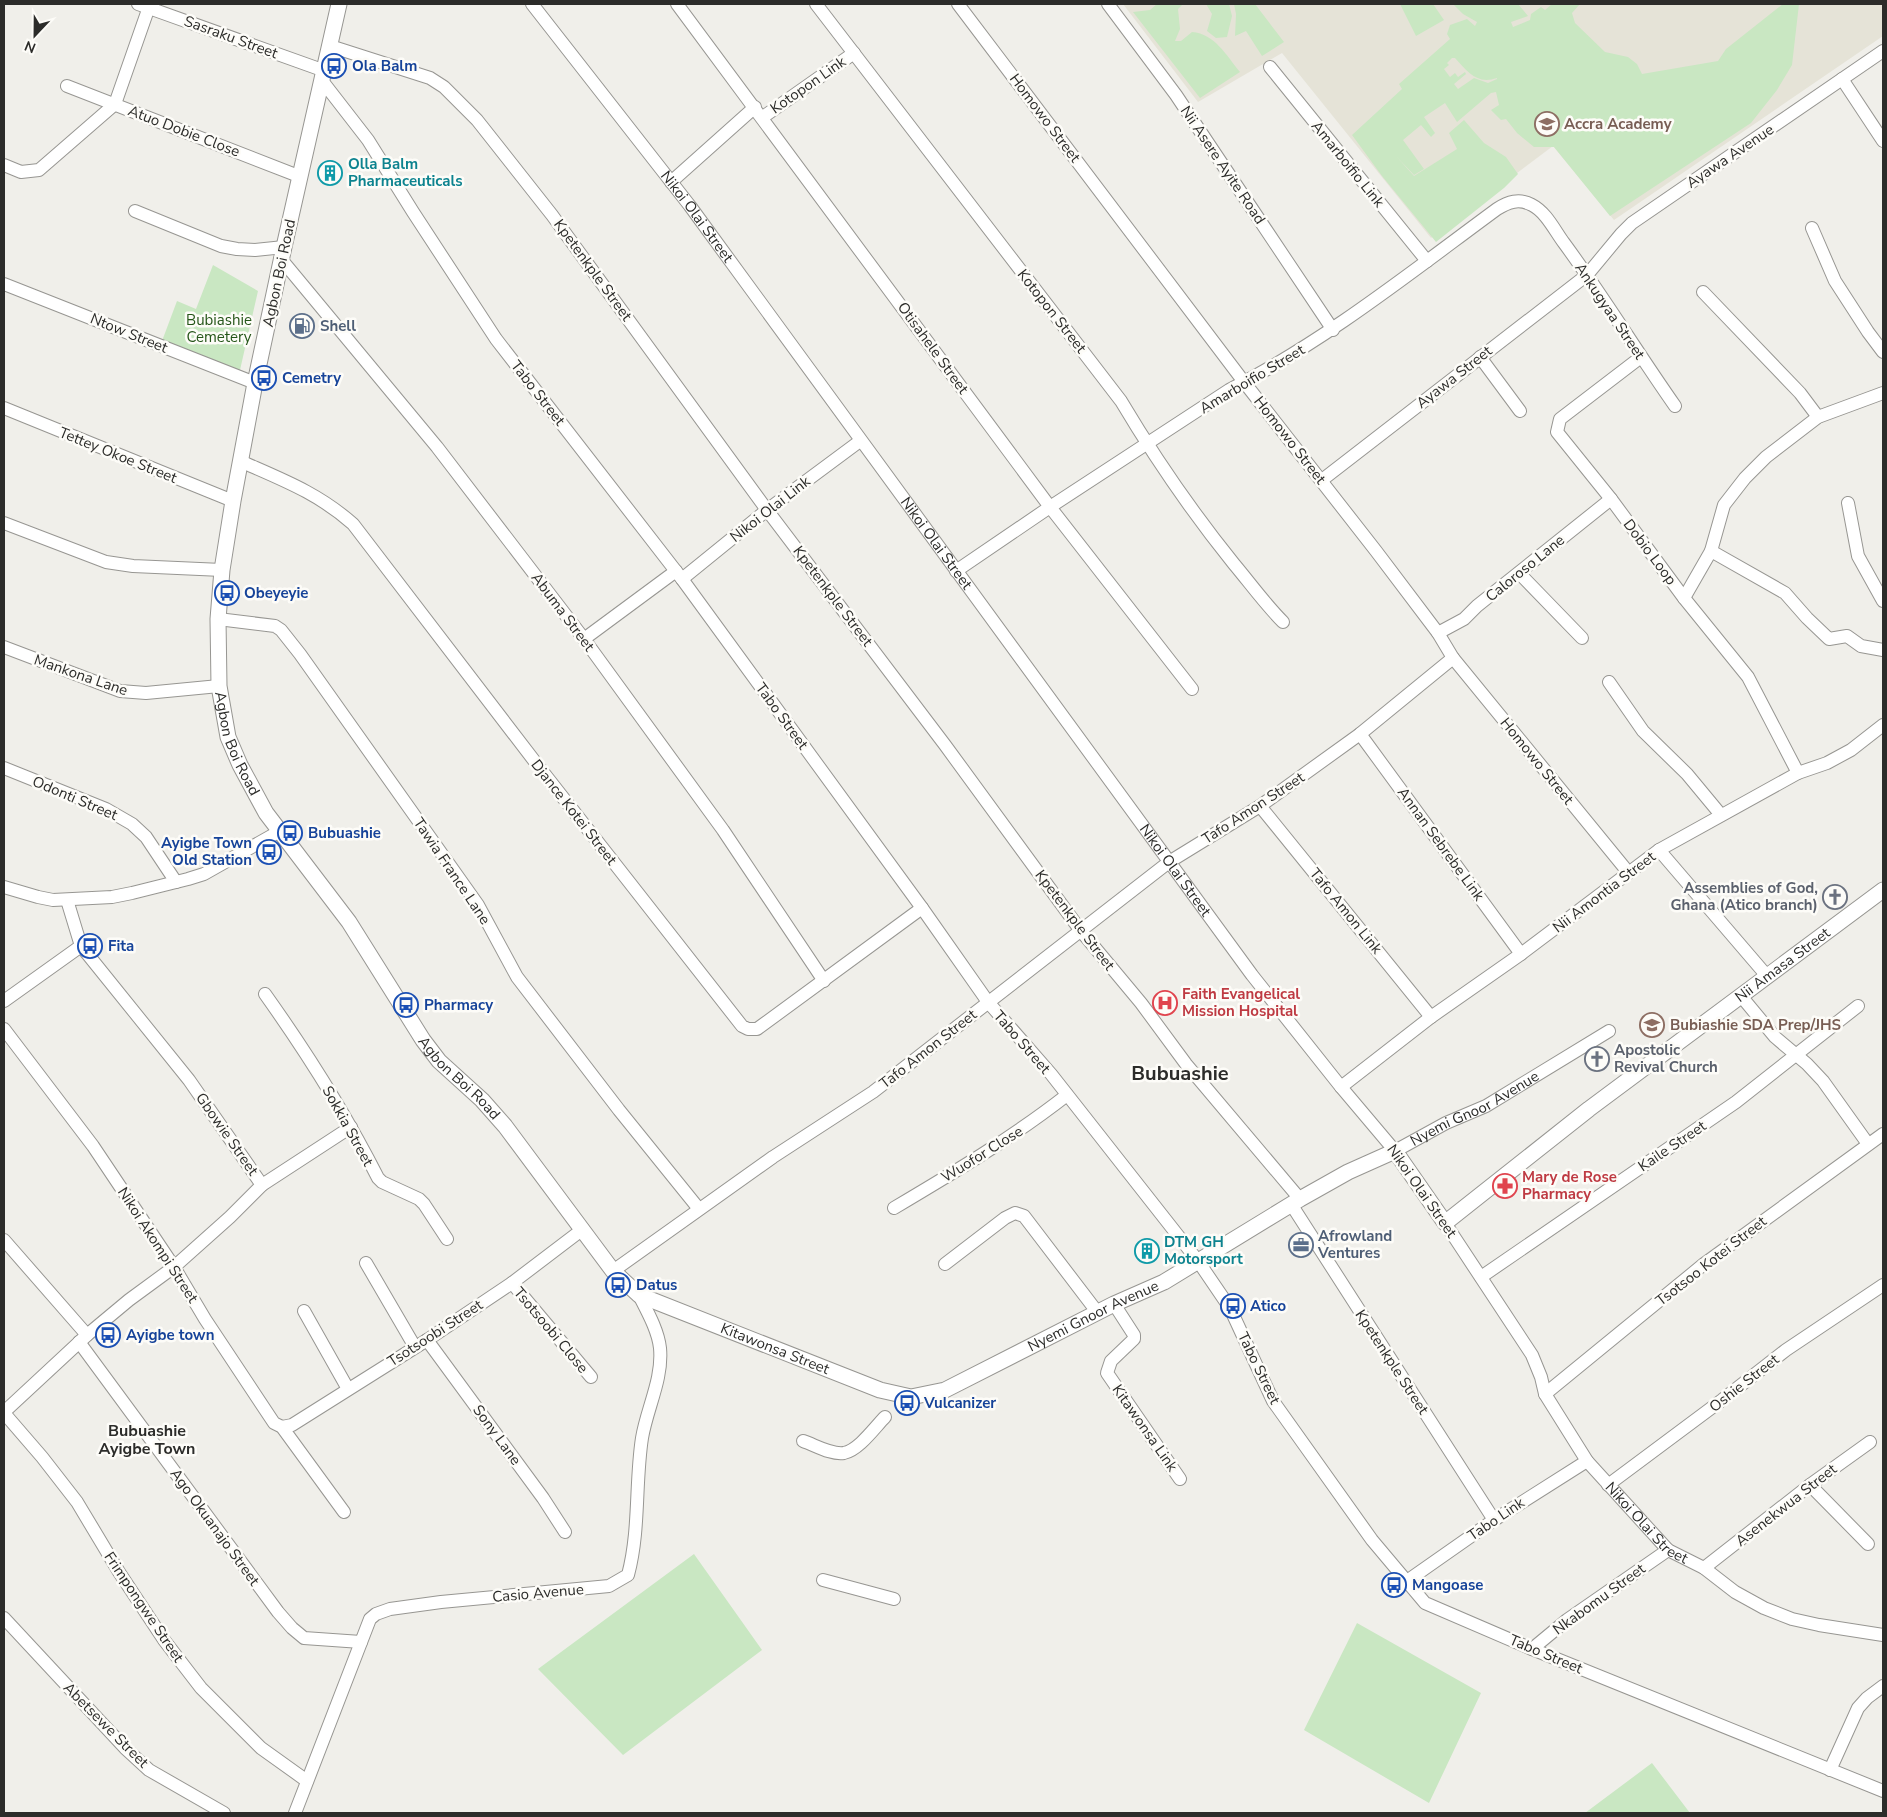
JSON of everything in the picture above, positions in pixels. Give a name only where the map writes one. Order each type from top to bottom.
[{"type":"street","name":"Agbon Boi Road","points":[[340,4],[255,383],[222,570],[218,619],[219,686],[228,737],[235,755],[266,813],[349,922],[423,1040],[439,1061],[482,1100],[505,1126],[614,1271],[639,1295]]},
{"type":"street","name":"Nikoi Olai Street","points":[[532,4],[671,182],[1252,975],[1395,1151],[1532,1355],[1541,1376],[1545,1394],[1587,1461],[1668,1550],[1704,1568],[1734,1592],[1764,1608],[1792,1619],[1883,1635]]},
{"type":"street","name":"Otisahele Street","points":[[677,4],[759,112],[1050,507],[1192,689]]},
{"type":"street","name":"Kotopon Street","points":[[816,4],[1115,393],[1146,444],[1207,530],[1283,622]]},
{"type":"street","name":"Homowo Street","points":[[958,4],[1244,382],[1322,480],[1438,633],[1453,658],[1628,872]]},
{"type":"street","name":"Nii Asere Ayite Road","points":[[1108,4],[1176,95],[1333,330]]},
{"type":"street","name":"Sasraku Street","points":[[146,5],[324,72]]},
{"type":"street","points":[[4,165],[21,172],[39,170],[115,104],[146,5]]},
{"type":"street","name":"Kpetenkple Street","points":[[330,46],[430,78],[444,87],[466,108],[552,215],[767,510],[945,745],[1081,931],[1140,1003],[1295,1201],[1494,1520]]},
{"type":"street","name":"Ayawa Avenue","points":[[1587,275],[1632,223],[1883,51]]},
{"type":"street","name":"Kotopon Link","points":[[671,182],[759,112],[854,53]]},
{"type":"street","name":"Amarboifio Link","points":[[1270,67],[1427,261]]},
{"type":"street","name":"Tabo Street","points":[[324,72],[496,339],[679,575],[922,908],[988,1002],[1051,1074],[1198,1261],[1230,1308],[1273,1401],[1372,1540],[1425,1603],[1532,1649],[1883,1791]]},
{"type":"street","points":[[1842,79],[1883,140]]},
{"type":"street","name":"Atuo Dobie Close","points":[[67,86],[301,176]]},
{"type":"street","name":"Amarboifio Street","points":[[956,571],[1229,390],[1333,330],[1505,204],[1516,201],[1531,204],[1544,216]]},
{"type":"street","points":[[135,211],[221,246],[283,253]]},
{"type":"street","name":"Ankugyaa Street","points":[[1544,216],[1587,275],[1675,406]]},
{"type":"street","points":[[1812,228],[1835,281],[1883,352]]},
{"type":"street","name":"Abuma Street","points":[[283,253],[437,447],[584,639],[723,830],[824,981]]},
{"type":"street","name":"Ayawa Street","points":[[1322,480],[1587,275]]},
{"type":"street","name":"Ntow Street","points":[[4,284],[255,383]]},
{"type":"street","points":[[1703,292],[1800,393],[1818,417]]},
{"type":"street","points":[[1480,357],[1520,411]]},
{"type":"street","name":"Dobio Loop","points":[[1641,357],[1560,419],[1557,432],[1611,499],[1684,598],[1748,678],[1798,773]]},
{"type":"street","points":[[1684,598],[1711,551],[1724,505],[1745,478],[1766,457],[1818,417],[1883,393]]},
{"type":"street","name":"Tettey Okoe Street","points":[[4,408],[233,501]]},
{"type":"street","name":"Nikoi Olai Link","points":[[584,639],[679,575],[860,441]]},
{"type":"street","name":"Djance Kotei Street","points":[[240,461],[304,489],[334,507],[353,524],[738,1023],[748,1029],[757,1029],[922,908]]},
{"type":"street","name":"Caloroso Lane","points":[[1438,633],[1464,619],[1477,606],[1611,499]]},
{"type":"street","points":[[1848,503],[1858,556],[1883,601]]},
{"type":"street","points":[[4,523],[106,562],[133,566],[222,570]]},
{"type":"street","points":[[1711,551],[1785,593],[1829,639],[1847,636],[1861,646],[1883,650]]},
{"type":"street","points":[[1519,573],[1582,638]]},
{"type":"street","name":"Tawia France Lane","points":[[218,619],[267,624],[281,630],[478,905],[517,978],[699,1210]]},
{"type":"street","name":"Mankona Lane","points":[[4,647],[120,691],[146,693],[219,686]]},
{"type":"street","name":"Tafo Amon Street","points":[[614,1271],[772,1157],[873,1092],[1169,862],[1260,806],[1360,734],[1453,658]]},
{"type":"street","points":[[1608,682],[1643,731],[1687,774],[1722,815]]},
{"type":"street","name":"Nii Amontia Street","points":[[1341,1086],[1431,1017],[1521,954],[1659,850],[1798,773],[1827,763],[1851,750],[1883,725]]},
{"type":"street","name":"Annan Sebrebe Link","points":[[1360,734],[1521,954]]},
{"type":"street","name":"Odonti Street","points":[[4,768],[106,809],[132,824],[146,837],[176,882]]},
{"type":"street","name":"Tafo Amon Link","points":[[1260,806],[1431,1017]]},
{"type":"street","points":[[4,887],[38,897],[67,900],[112,897],[204,874],[280,831]]},
{"type":"street","points":[[1659,850],[1766,976]]},
{"type":"street","name":"Nii Amasa Street","points":[[1445,1223],[1589,1109],[1883,890]]},
{"type":"street","name":"Gbowie Street","points":[[4,1412],[83,1338],[129,1300],[174,1267],[230,1217],[262,1185],[189,1080],[81,946],[67,900]]},
{"type":"street","points":[[4,1001],[81,946]]},
{"type":"street","name":"Sokkia Street","points":[[265,994],[304,1050],[351,1127],[378,1178],[382,1182],[419,1199],[447,1239]]},
{"type":"street","points":[[1741,996],[1775,1037],[1823,1081],[1868,1144]]},
{"type":"street","name":"Kaile Street","points":[[1480,1277],[1736,1102],[1858,1006]]},
{"type":"street","name":"Nikoi Akompi Street","points":[[4,1029],[93,1146],[174,1267],[205,1319],[274,1423],[282,1427],[344,1512]]},
{"type":"street","name":"Nyemi Gnoor Avenue","points":[[911,1397],[945,1390],[1114,1304],[1164,1282],[1295,1201],[1348,1172],[1486,1106],[1609,1031]]},
{"type":"street","name":"Wuofor Close","points":[[894,1208],[993,1149],[1067,1096]]},
{"type":"street","points":[[262,1185],[351,1127]]},
{"type":"street","name":"Tsotsoo Kotei Street","points":[[1545,1394],[1704,1264],[1883,1134]]},
{"type":"street","points":[[945,1264],[1005,1218],[1015,1213],[1024,1216],[1098,1312]]},
{"type":"street","name":"Tsotsoobi Street","points":[[282,1427],[292,1425],[426,1340],[512,1283],[583,1229]]},
{"type":"street","name":"Ago Okuanajo Street","points":[[4,1240],[83,1338],[278,1612],[292,1628],[304,1638],[361,1642]]},
{"type":"street","points":[[366,1263],[415,1347]]},
{"type":"street","name":"Tsotsoobi Close","points":[[512,1283],[591,1377]]},
{"type":"street","name":"Oshie Street","points":[[1608,1485],[1786,1350],[1883,1285]]},
{"type":"street","name":"Kitawonsa Street","points":[[639,1295],[692,1314],[880,1390],[911,1397]]},
{"type":"street","name":"Casio Avenue","points":[[295,1813],[370,1619],[376,1614],[390,1609],[441,1602],[609,1586],[628,1575],[634,1553],[642,1438],[660,1366],[660,1346],[647,1310],[639,1295]]},
{"type":"street","name":"Kitawonsa Link","points":[[1114,1304],[1134,1335],[1134,1339],[1111,1361],[1107,1373],[1180,1479]]},
{"type":"street","points":[[304,1311],[348,1389]]},
{"type":"street","name":"Sony Lane","points":[[426,1340],[543,1498],[565,1532]]},
{"type":"street","name":"Frimpongwe Street","points":[[4,1412],[77,1502],[119,1572],[164,1640],[201,1688],[261,1748],[307,1781]]},
{"type":"street","points":[[803,1440],[828,1451],[843,1453],[852,1450],[885,1416]]},
{"type":"street","name":"Asenekwua Street","points":[[1704,1568],[1810,1485],[1870,1442]]},
{"type":"street","name":"Tabo Link","points":[[1408,1581],[1494,1520],[1587,1461]]},
{"type":"street","points":[[1810,1485],[1868,1544]]},
{"type":"street","name":"Nkabomu Street","points":[[1532,1649],[1574,1616],[1668,1550]]},
{"type":"street","points":[[822,1580],[894,1599]]},
{"type":"street","name":"Abetsewe Street","points":[[4,1618],[125,1748],[149,1770],[224,1813]]},
{"type":"street","points":[[1830,1770],[1858,1708],[1867,1698],[1883,1686]]},
{"type":"shaded area","name":"Accra Academy","points":[[1123,4],[1883,4],[1883,36],[1614,220],[1553,146],[1431,238],[1282,53],[1198,102]]},
{"type":"green space","points":[[1157,4],[1183,4],[1178,9],[1180,29],[1175,41],[1181,41],[1192,32],[1207,37],[1225,52],[1240,72],[1200,98],[1133,12],[1150,10]]},
{"type":"green space","points":[[1206,4],[1229,4],[1232,16],[1227,37],[1216,38],[1207,31],[1212,14]]},
{"type":"green space","points":[[1234,4],[1255,4],[1284,42],[1262,56],[1246,31],[1235,36],[1236,14]]},
{"type":"green space","points":[[1400,4],[1433,4],[1444,20],[1416,36]]},
{"type":"green space","points":[[1453,4],[1518,4],[1528,16],[1511,22],[1513,27],[1530,20],[1531,14],[1541,7],[1545,10],[1552,4],[1580,4],[1572,13],[1575,23],[1605,52],[1628,57],[1637,64],[1642,74],[1718,61],[1726,49],[1783,4],[1799,4],[1792,65],[1777,90],[1751,123],[1610,216],[1554,147],[1534,147],[1517,133],[1506,119],[1501,120],[1491,110],[1499,105],[1496,92],[1491,93],[1457,122],[1445,103],[1424,117],[1435,133],[1431,137],[1421,125],[1403,140],[1424,169],[1414,175],[1396,156],[1414,176],[1457,149],[1449,133],[1464,120],[1484,143],[1506,157],[1518,174],[1504,188],[1436,242],[1382,176],[1352,135],[1402,89],[1399,84],[1450,39],[1447,34],[1450,25],[1467,19],[1475,26],[1477,22],[1463,14]],"holes":[[[1452,58],[1455,58],[1473,76],[1484,80],[1497,79],[1488,83],[1474,78],[1458,89],[1454,84],[1466,74],[1465,72],[1458,77],[1455,73],[1450,77],[1444,69],[1449,65],[1447,63]]]},
{"type":"green space","name":"Bubiashie Cemetery","points":[[213,265],[258,291],[240,370],[162,341],[177,301],[196,309]]},
{"type":"green space","points":[[694,1554],[762,1650],[623,1755],[538,1669]]},
{"type":"green space","points":[[1357,1623],[1481,1693],[1429,1803],[1304,1730]]},
{"type":"green space","points":[[1652,1763],[1690,1813],[1585,1813]]},
{"type":"place","name":"Ola Balm","points":[[334,66]]},
{"type":"place","name":"Accra Academy","points":[[1547,124]]},
{"type":"place","name":"Olla Balm Pharmaceuticals","points":[[330,173]]},
{"type":"place","name":"Shell","points":[[302,326]]},
{"type":"place","name":"Cemetry","points":[[264,378]]},
{"type":"place","name":"Obeyeyie","points":[[227,593]]},
{"type":"place","name":"Bubuashie","points":[[290,833]]},
{"type":"place","name":"Ayigbe Town Old Station","points":[[269,852]]},
{"type":"place","name":"Assemblies of God, Ghana (Atico branch)","points":[[1835,897]]},
{"type":"place","name":"Fita","points":[[90,946]]},
{"type":"place","name":"Faith Evangelical Mission Hospital","points":[[1165,1003]]},
{"type":"place","name":"Pharmacy","points":[[406,1005]]},
{"type":"place","name":"Bubiashie SDA Prep/JHS","points":[[1652,1025]]},
{"type":"place","name":"Apostolic Revival Church","points":[[1597,1059]]},
{"type":"place","name":"Mary de Rose Pharmacy","points":[[1505,1186]]},
{"type":"place","name":"Afrowland Ventures","points":[[1301,1245]]},
{"type":"place","name":"DTM GH Motorsport","points":[[1147,1251]]},
{"type":"place","name":"Datus","points":[[618,1285]]},
{"type":"place","name":"Atico","points":[[1233,1306]]},
{"type":"place","name":"Ayigbe town","points":[[108,1335]]},
{"type":"place","name":"Vulcanizer","points":[[907,1403]]},
{"type":"place","name":"Mangoase","points":[[1394,1585]]},
{"type":"district","name":"Bubuashie","points":[[1180,1073]]},
{"type":"district","name":"Bubuashie Ayigbe Town","points":[[147,1439]]}]
